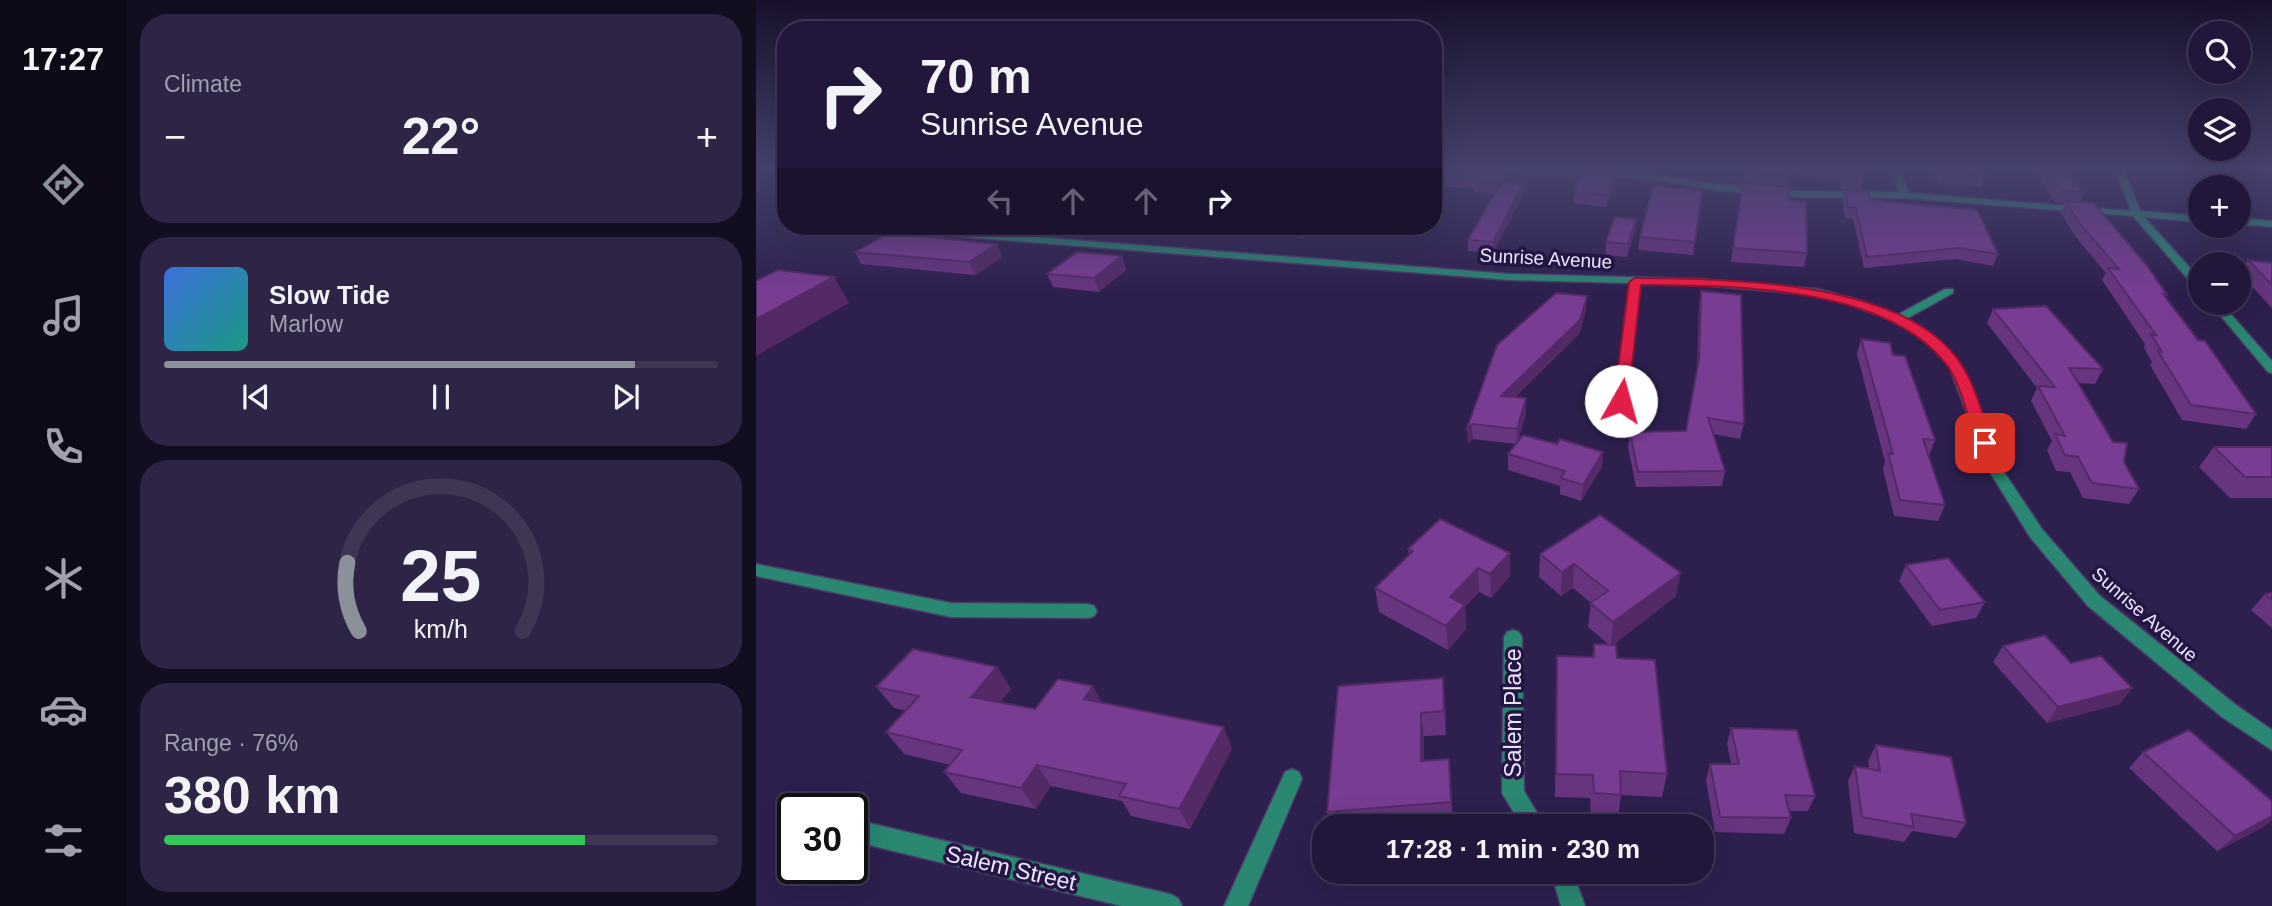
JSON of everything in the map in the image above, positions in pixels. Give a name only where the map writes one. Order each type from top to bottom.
[{"type":"street","points":[[2071,209],[2188,218]]},
{"type":"street","points":[[2135,209],[2188,272]]},
{"type":"street","points":[[2251,222],[2272,224]]},
{"type":"street","name":"Sunrise Avenue","points":[[1010,235],[1510,277],[1699,282],[1817,292],[1898,319],[1931,339],[1955,365],[1995,470],[2036,533],[2094,601],[2229,711],[2272,741]]},
{"type":"street","points":[[1621,401],[1635,282]]},
{"type":"street","points":[[1898,319],[1949,291]]},
{"type":"street","points":[[2227,315],[2267,356],[2272,369]]},
{"type":"street","points":[[756,570],[951,610],[1088,611]]},
{"type":"street","name":"Salem Place","points":[[1513,637],[1513,793],[1526,814]]},
{"type":"street","points":[[1236,906],[1292,779]]},
{"type":"street","name":"Salem Street","points":[[868,834],[1170,906]]},
{"type":"street","points":[[1566,884],[1573,906]]},
{"type":"building","points":[[1485,209],[1510,209],[1493,242],[1468,240]]},
{"type":"building","points":[[1647,209],[1699,209],[1695,242],[1640,237]]},
{"type":"building","points":[[1739,209],[1806,209],[1807,253],[1733,248]]},
{"type":"building","points":[[1856,209],[1977,210],[1998,254],[1959,248],[1867,257]]},
{"type":"building","points":[[2071,209],[2099,209],[2148,267],[2167,295],[2163,294],[2198,340],[2205,341],[2256,414],[2191,405],[2158,351],[2162,352],[2151,334],[2156,335],[2108,268],[2119,269],[2080,224]]},
{"type":"building","points":[[1615,217],[1636,220],[1628,244],[1606,242]]},
{"type":"building","points":[[885,235],[997,244],[969,262],[855,252]]},
{"type":"building","points":[[1077,252],[1122,256],[1094,278],[1047,274]]},
{"type":"building","points":[[2251,260],[2272,263],[2272,285],[2251,263]]},
{"type":"building","points":[[778,270],[834,277],[756,319],[756,281]]},
{"type":"building","points":[[1701,291],[1741,295],[1744,424],[1708,418],[1725,471],[1638,472],[1630,432],[1686,431],[1699,359]]},
{"type":"building","points":[[1556,293],[1587,296],[1580,320],[1501,396],[1526,398],[1517,429],[1472,424],[1467,428],[1497,345]]},
{"type":"building","points":[[2046,306],[2103,369],[2069,368],[2113,442],[2127,443],[2124,462],[2139,489],[2092,483],[2078,457],[2065,455],[2055,434],[2065,436],[2038,386],[2055,387],[1993,309]]},
{"type":"building","points":[[1861,339],[1890,343],[1893,355],[1905,356],[1935,440],[1923,439],[1945,505],[1900,500],[1888,453],[1893,454]]},
{"type":"building","points":[[1523,435],[1557,444],[1560,439],[1603,452],[1583,485],[1561,478],[1565,471],[1508,454]]},
{"type":"building","points":[[2214,447],[2272,447],[2272,477],[2245,477]]},
{"type":"building","points":[[1600,515],[1681,573],[1613,622],[1590,603],[1608,591],[1574,564],[1562,572],[1540,554]]},
{"type":"building","points":[[1440,519],[1510,553],[1490,574],[1478,568],[1450,597],[1465,605],[1446,626],[1375,588],[1413,551],[1408,549]]},
{"type":"building","points":[[1948,558],[1985,602],[1940,610],[1906,565]]},
{"type":"building","points":[[2045,635],[2071,663],[2101,656],[2132,688],[2058,707],[2003,646]]},
{"type":"building","points":[[1594,644],[1616,645],[1617,658],[1655,660],[1667,774],[1620,771],[1621,795],[1594,793],[1593,775],[1556,774],[1557,656],[1594,657]]},
{"type":"building","points":[[913,649],[997,667],[971,697],[1035,709],[1058,679],[1093,686],[1084,699],[1224,727],[1179,809],[1119,796],[1126,784],[1037,765],[1021,788],[944,772],[962,750],[886,732],[919,696],[876,687]]},
{"type":"building","points":[[1443,678],[1444,711],[1421,713],[1421,761],[1449,759],[1451,802],[1327,812],[1338,686]]},
{"type":"building","points":[[1731,728],[1797,730],[1815,796],[1785,795],[1791,818],[1720,817],[1710,764],[1739,764]]},
{"type":"building","points":[[2189,730],[2272,801],[2272,816],[2235,836],[2143,752]]},
{"type":"building","points":[[1876,745],[1951,757],[1966,823],[1911,814],[1914,827],[1862,817],[1855,766],[1880,771]]},
{"type":"route","points":[[1621,401],[1635,282],[1699,282],[1817,292],[1898,319],[1931,339],[1955,365],[1985,443]]}]
